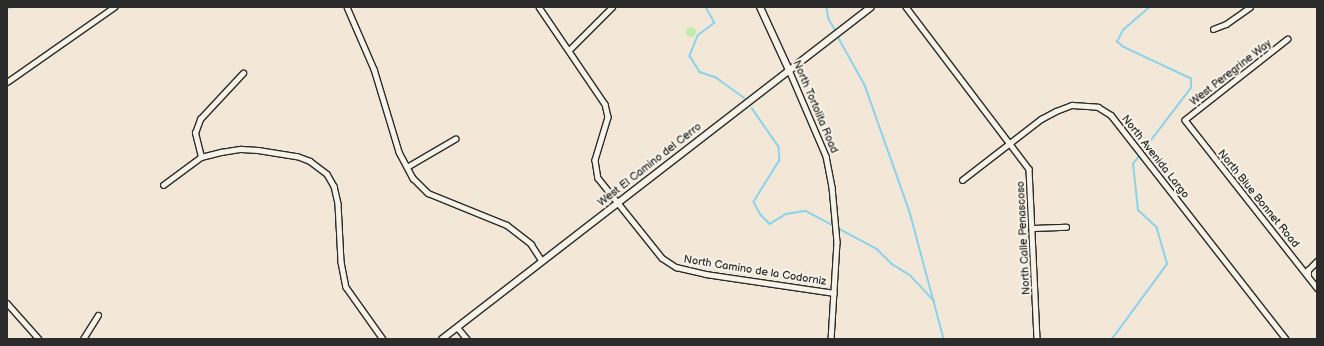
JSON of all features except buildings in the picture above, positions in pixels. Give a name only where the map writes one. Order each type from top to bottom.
[{"type":"street","points":[[7,82],[114,7]]},
{"type":"street","points":[[347,7],[374,69],[399,152],[413,178],[428,193],[507,225],[521,234],[542,261]]},
{"type":"street","name":"North Camino de la Codorniz","points":[[539,7],[605,104],[608,118],[598,146],[594,168],[616,204],[656,252],[676,267],[706,274],[834,293]]},
{"type":"street","points":[[569,50],[612,7]]},
{"type":"street","name":"North Tortolita Road","points":[[760,7],[826,156],[837,242],[831,339]]},
{"type":"street","name":"West El Camino del Cerro","points":[[442,339],[871,7]]},
{"type":"street","points":[[906,7],[1011,142]]},
{"type":"street","points":[[1213,29],[1226,24],[1250,7]]},
{"type":"street","name":"West Peregrine Way","points":[[1186,120],[1288,39]]},
{"type":"street","points":[[201,158],[195,133],[200,119],[243,73]]},
{"type":"street","name":"North Avenida Largo","points":[[962,180],[1041,119],[1072,105],[1098,107],[1111,116],[1286,339]]},
{"type":"street","name":"North Blue Bonnet Road","points":[[1186,120],[1317,288]]},
{"type":"street","points":[[407,167],[455,139]]},
{"type":"street","name":"North Calle Penascoso","points":[[1011,142],[1030,169],[1036,339]]},
{"type":"street","points":[[163,185],[201,158],[241,149],[282,153],[310,161],[327,174],[337,196],[341,262],[346,287],[384,339]]},
{"type":"street","points":[[1033,228],[1066,227]]},
{"type":"street","points":[[1308,276],[1308,270],[1317,261]]},
{"type":"street","points":[[7,303],[40,339]]},
{"type":"street","points":[[83,339],[98,315]]},
{"type":"street","points":[[457,327],[467,339]]},
{"type":"green space","points":[[691,27],[696,32],[691,37],[686,32]]},
{"type":"waterway","points":[[7,8],[12,7]]},
{"type":"waterway","points":[[706,7],[715,23],[698,36],[690,56],[700,72],[717,78],[745,98]]},
{"type":"waterway","points":[[827,7],[829,19],[836,31]]},
{"type":"waterway","points":[[1142,152],[1191,88],[1191,79],[1123,47],[1117,42],[1123,30],[1149,7]]},
{"type":"waterway","points":[[837,35],[865,85],[910,212],[944,339]]},
{"type":"waterway","points":[[752,108],[779,147],[780,160],[754,202],[761,215],[770,224],[786,214],[806,211],[877,249],[892,264],[911,276],[934,301]]},
{"type":"waterway","points":[[1112,339],[1167,264],[1157,228],[1138,210],[1133,164],[1140,155]]}]
